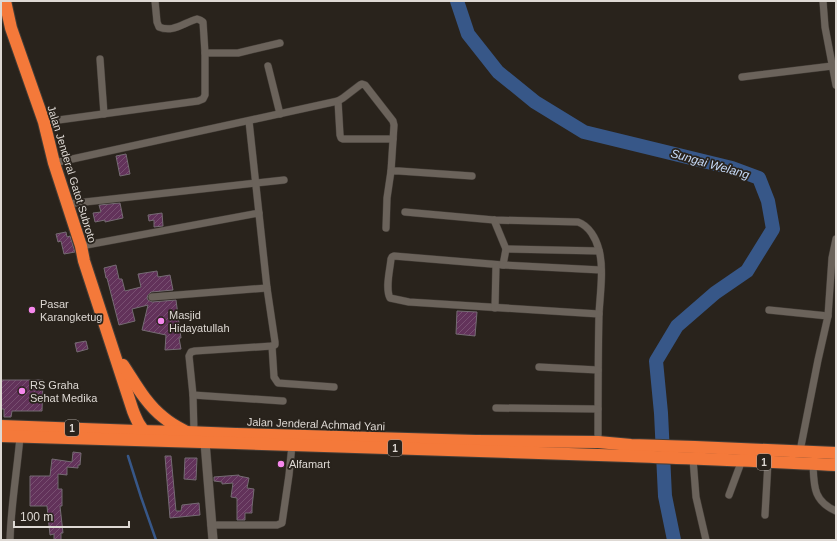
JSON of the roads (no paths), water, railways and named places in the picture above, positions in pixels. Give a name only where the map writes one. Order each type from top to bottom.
[{"type":"highway","name":"Jalan Jenderal Gatot Subroto","points":[[5,1],[11,28],[44,122],[54,163],[81,246],[84,261],[133,412],[143,431]]},
{"type":"highway","name":"Jalan Jenderal Gatot Subroto","points":[[115,354],[146,400],[162,417],[174,425],[190,432]]},
{"type":"highway","name":"Jalan Jenderal Achmad Yani","points":[[1,426],[476,441],[598,442],[630,451]]},
{"type":"highway","points":[[143,431],[162,441]]},
{"type":"highway","name":"Jalan Jenderal Achmad Yani","points":[[1,436],[292,445],[630,451]]},
{"type":"highway","name":"1","points":[[630,451],[695,446],[836,453]]},
{"type":"highway","name":"1","points":[[630,451],[693,459],[836,465]]},
{"type":"street","points":[[44,122],[198,101],[203,99],[205,95],[203,22],[196,19],[173,29],[163,29],[159,27],[157,22],[154,1]]},
{"type":"street","points":[[823,1],[825,27],[836,85]]},
{"type":"street","points":[[205,53],[238,53],[280,43]]},
{"type":"street","points":[[100,59],[104,114]]},
{"type":"street","points":[[268,66],[280,114]]},
{"type":"street","points":[[742,77],[832,66]]},
{"type":"street","points":[[54,163],[338,101],[360,85],[364,84],[393,121],[394,125],[391,171],[387,198],[386,228]]},
{"type":"street","points":[[338,101],[341,138],[393,139]]},
{"type":"street","points":[[249,121],[267,288],[275,342],[275,345],[272,346],[274,377],[278,383],[334,388]]},
{"type":"street","points":[[391,171],[472,176]]},
{"type":"street","points":[[68,204],[284,180]]},
{"type":"street","points":[[405,212],[494,220],[578,222],[590,230],[600,251],[601,270],[598,370],[598,442]]},
{"type":"street","points":[[81,246],[259,214]]},
{"type":"street","points":[[494,220],[506,249],[499,265],[495,308]]},
{"type":"street","points":[[800,451],[828,316],[832,258],[836,239]]},
{"type":"street","points":[[506,249],[600,251]]},
{"type":"street","points":[[599,314],[409,302],[390,298],[388,294],[388,287],[391,259],[394,256],[499,265],[601,270]]},
{"type":"street","points":[[152,297],[267,288]]},
{"type":"street","points":[[769,310],[828,316]]},
{"type":"street","points":[[190,432],[192,395],[189,356],[191,352],[272,346]]},
{"type":"street","points":[[539,367],[598,370]]},
{"type":"street","points":[[192,395],[283,401]]},
{"type":"street","points":[[496,408],[598,409]]},
{"type":"street","points":[[10,540],[12,503],[16,481],[20,437]]},
{"type":"street","points":[[205,442],[213,540]]},
{"type":"street","points":[[212,525],[277,525],[282,522],[290,475],[292,445]]},
{"type":"street","points":[[693,459],[696,497],[706,540]]},
{"type":"street","points":[[729,495],[742,460]]},
{"type":"street","points":[[765,515],[768,462]]},
{"type":"street","points":[[813,464],[816,491],[820,501],[836,511]]},
{"type":"waterway","name":"Sungai Welang","points":[[457,1],[468,34],[498,72],[535,102],[584,132],[732,168],[759,178],[768,201],[773,229],[747,271],[715,293],[677,326],[656,361],[661,413],[665,496],[674,540]]},
{"type":"waterway","points":[[128,456],[156,540]]},
{"type":"place","name":"Pasar Karangketug","points":[[32,310]]},
{"type":"place","name":"Masjid Hidayatullah","points":[[161,321]]},
{"type":"place","name":"RS Graha Sehat Medika","points":[[22,391]]},
{"type":"place","name":"Alfamart","points":[[281,464]]}]
